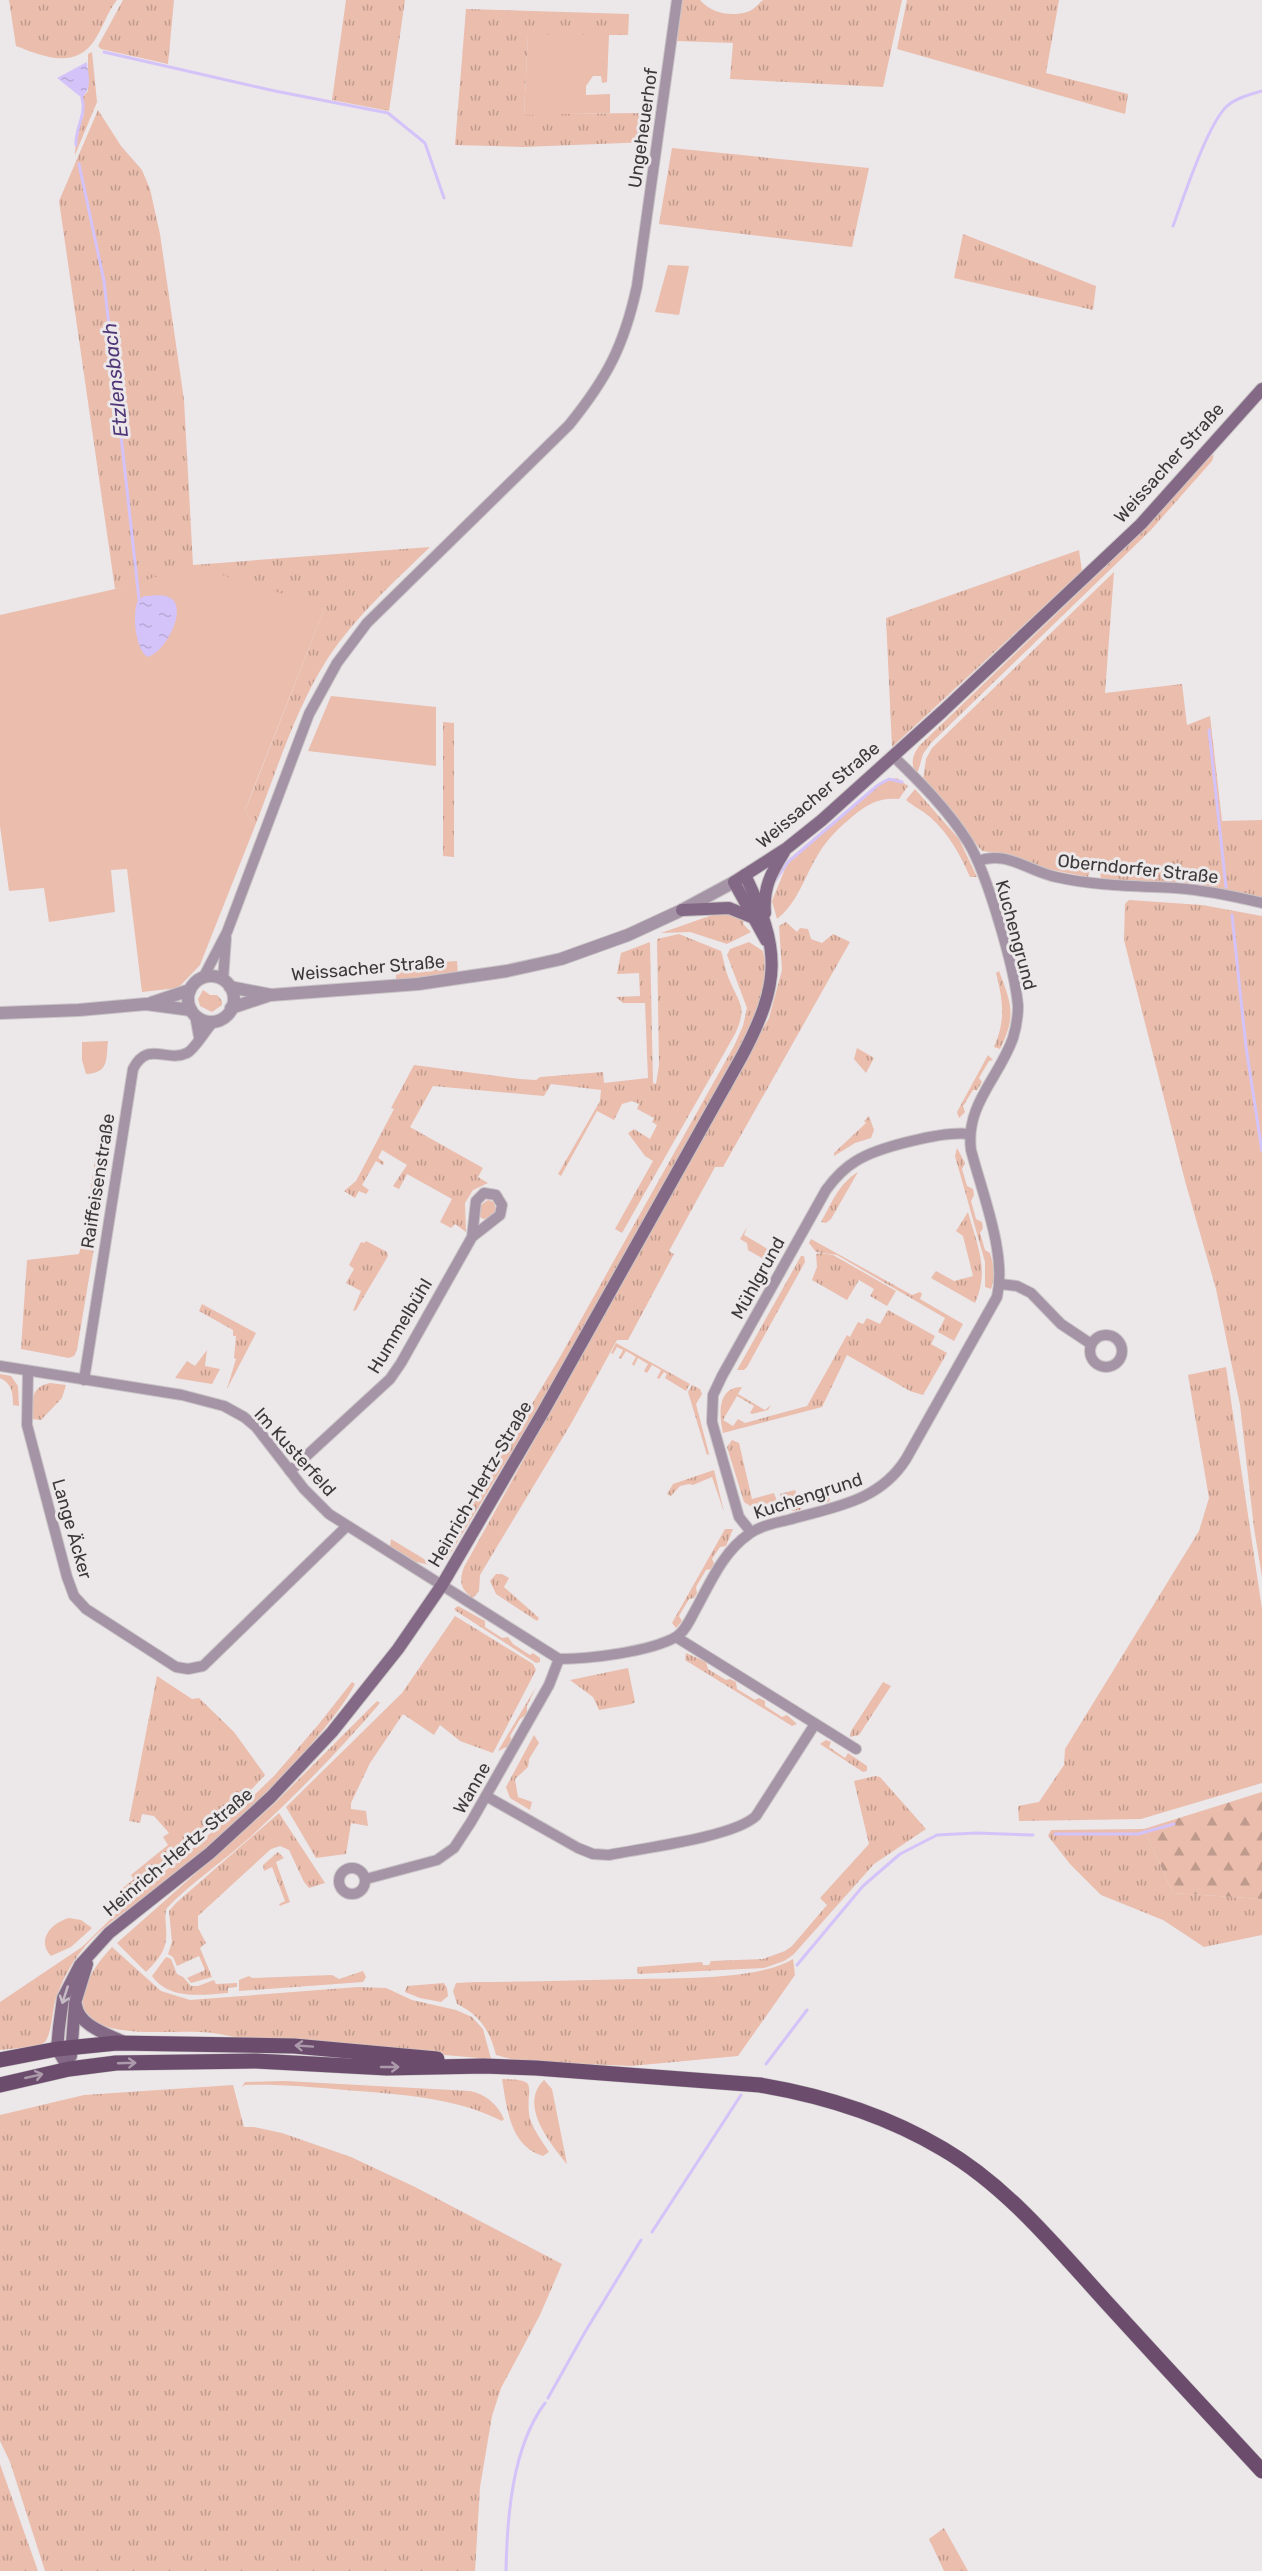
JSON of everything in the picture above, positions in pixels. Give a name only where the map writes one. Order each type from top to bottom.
[{"type":"main road","name":"Weissacher Straße","points":[[734,882],[787,848],[893,756],[1142,524],[1262,389]]},
{"type":"main road","points":[[769,932],[765,912],[765,888],[771,872],[787,848]]},
{"type":"main road","name":"Heinrich-Hertz-Straße","points":[[57,2049],[63,1998],[80,1965],[109,1933],[241,1826],[297,1771],[374,1681],[442,1585],[543,1412],[752,1036],[767,1002],[773,968],[769,932],[762,910],[745,875]]},
{"type":"main road","points":[[734,882],[772,952]]},
{"type":"main road","points":[[682,910],[729,908],[754,918]]},
{"type":"main road","name":"Heinrich-Hertz-Straße","points":[[69,2069],[73,2047],[75,2003],[85,1968],[94,1949]]},
{"type":"main road","points":[[75,2003],[77,2013],[86,2022],[125,2043]]},
{"type":"main road","points":[[0,2060],[57,2049],[125,2043],[294,2046],[408,2055],[484,2066],[760,2085],[802,2092],[846,2104],[925,2139],[944,2150],[997,2189],[1041,2231],[1262,2471]]},
{"type":"main road","points":[[57,2049],[69,2069]]},
{"type":"main road","points":[[0,2085],[69,2069],[116,2063],[256,2061],[387,2067],[484,2066]]},
{"type":"street","name":"Ungeheuerhof","points":[[227,932],[309,714],[337,663],[368,623],[569,425],[593,395],[615,358],[627,330],[641,260],[677,0]]},
{"type":"street","name":"Kuchengrund","points":[[676,1637],[686,1626],[726,1555],[735,1544],[751,1532],[855,1500],[880,1489],[893,1478],[979,1332],[997,1297],[1000,1284],[1000,1264],[969,1134],[974,1113],[1011,1041],[1018,1016],[1017,998],[1005,948],[978,861],[955,824],[893,756]]},
{"type":"street","name":"Oberndorfer Straße","points":[[978,861],[1002,857],[1041,874],[1058,878],[1124,886],[1197,891],[1262,903]]},
{"type":"street","name":"Weissacher Straße","points":[[214,1021],[225,1016],[231,1008],[271,995],[418,984],[507,971],[587,950],[682,910],[734,882]]},
{"type":"street","points":[[0,1013],[67,1011],[146,1004],[190,990],[203,978],[227,932]]},
{"type":"street","points":[[227,932],[227,984],[233,997],[231,1008]]},
{"type":"street","name":"Weissacher Straße","points":[[203,978],[215,976],[227,984],[271,995]]},
{"type":"street","points":[[190,990],[188,999],[199,1037]]},
{"type":"street","points":[[146,1004],[193,1013],[202,1020],[214,1021]]},
{"type":"street","name":"Raiffeisenstraße","points":[[84,1380],[132,1069],[136,1062],[148,1053],[185,1053],[195,1047],[199,1037],[214,1021]]},
{"type":"street","name":"Mühlgrund","points":[[751,1532],[739,1517],[712,1422],[713,1395],[722,1376],[826,1190],[843,1170],[863,1157],[876,1152],[948,1133],[969,1134]]},
{"type":"street","name":"Hummelbühl","points":[[290,1471],[390,1379],[472,1237]]},
{"type":"street","points":[[1000,1284],[1017,1286],[1031,1293],[1061,1324],[1091,1344]]},
{"type":"street","name":"Im Kusterfeld","points":[[0,1366],[192,1397],[224,1406],[256,1427],[313,1499],[347,1526],[442,1585]]},
{"type":"street","name":"Lange Äcker","points":[[28,1371],[27,1425],[74,1596],[86,1609],[176,1667],[188,1670],[203,1666],[347,1526]]},
{"type":"street","points":[[442,1585],[559,1659],[576,1659],[639,1649],[676,1637],[856,1749]]},
{"type":"street","name":"Wanne","points":[[366,1879],[437,1860],[444,1856],[463,1836],[549,1685],[559,1659]]},
{"type":"street","points":[[486,1796],[578,1848],[597,1855],[609,1855],[719,1833],[743,1826],[756,1815],[815,1724]]},
{"type":"green space","points":[[9,0],[117,0],[94,41],[86,50],[67,58],[57,58],[36,54],[16,46]]},
{"type":"green space","points":[[123,0],[174,0],[168,64],[101,49],[98,46]]},
{"type":"green space","points":[[346,0],[405,0],[389,111],[332,100]]},
{"type":"green space","points":[[682,0],[700,0],[715,11],[734,14],[749,11],[763,0],[902,0],[883,87],[730,79],[733,43],[677,41]]},
{"type":"green space","points":[[907,0],[1059,0],[1046,73],[1128,94],[1125,114],[897,49]]},
{"type":"green space","points":[[466,9],[629,14],[628,35],[528,35],[524,114],[653,113],[649,142],[523,147],[455,145]]},
{"type":"green space","points":[[528,35],[609,35],[607,82],[602,83],[601,76],[593,76],[586,86],[586,95],[610,94],[610,113],[524,115]]},
{"type":"green space","points":[[92,52],[97,102],[75,155],[76,135],[84,115],[82,98],[88,91],[88,54]]},
{"type":"green space","points":[[98,110],[121,146],[142,170],[150,189],[160,234],[184,400],[193,565],[430,547],[363,614],[328,658],[296,719],[255,826],[245,811],[325,607],[126,586],[115,589],[59,201]]},
{"type":"green space","points":[[672,148],[869,168],[852,247],[659,224]]},
{"type":"green space","points":[[963,234],[1096,286],[1093,310],[954,278]]},
{"type":"green space","points":[[668,265],[689,266],[679,315],[655,312]]},
{"type":"green space","points":[[1214,455],[1212,461],[1150,531],[931,743],[923,754],[917,775],[913,767],[913,760],[919,746],[1152,522],[1208,457]]},
{"type":"green space","points":[[1079,550],[1082,571],[892,747],[886,618]]},
{"type":"green space","points":[[193,566],[325,607],[245,811],[255,826],[200,965],[178,988],[142,992],[127,869],[111,870],[115,912],[49,922],[44,888],[9,891],[0,826],[0,615],[115,589]]},
{"type":"green space","points":[[1114,572],[1105,693],[1182,684],[1187,725],[1210,716],[1222,821],[1262,820],[1262,898],[1105,880],[1101,878],[1098,860],[1093,860],[1088,877],[1042,868],[1008,854],[982,851],[923,780],[926,759],[932,748]]},
{"type":"green space","points":[[331,696],[436,707],[436,766],[308,751]]},
{"type":"green space","points":[[443,722],[454,723],[454,857],[443,856]]},
{"type":"green space","points":[[897,778],[908,786],[899,799],[880,800],[869,805],[839,829],[826,842],[801,888],[777,919],[772,901],[789,859],[881,782]]},
{"type":"green space","points":[[915,789],[959,839],[977,877],[970,877],[943,830],[906,800]]},
{"type":"green space","points":[[1129,900],[1202,905],[1262,916],[1262,1577],[1240,1405],[1216,1289],[1185,1181],[1124,940],[1125,904]]},
{"type":"green space","points":[[718,913],[744,921],[743,924],[751,932],[727,944],[690,932],[661,933]]},
{"type":"green space","points":[[786,922],[797,932],[800,928],[808,929],[811,939],[822,943],[833,934],[850,942],[723,1167],[715,1167],[669,1251],[674,1254],[628,1340],[617,1340],[572,1422],[480,1575],[479,1591],[473,1598],[465,1591],[462,1584],[461,1576],[464,1567],[769,1018],[782,970],[779,926]]},
{"type":"green space","points":[[679,934],[721,951],[728,976],[741,1005],[741,1017],[735,1034],[622,1233],[615,1229],[653,1161],[645,1156],[628,1133],[634,1129],[650,1139],[657,1125],[652,1122],[654,1118],[637,1109],[639,1104],[632,1101],[622,1104],[614,1120],[597,1111],[561,1176],[558,1174],[600,1101],[601,1090],[551,1084],[544,1096],[433,1086],[410,1127],[483,1168],[478,1177],[488,1183],[473,1190],[465,1203],[466,1232],[455,1224],[451,1228],[440,1222],[452,1199],[407,1174],[399,1189],[393,1186],[407,1165],[382,1150],[378,1158],[384,1162],[383,1165],[376,1161],[362,1185],[369,1190],[366,1194],[359,1191],[355,1198],[344,1191],[356,1181],[414,1065],[536,1080],[540,1077],[603,1072],[604,1083],[648,1078],[645,1003],[623,1003],[616,997],[640,996],[639,973],[617,974],[621,953],[650,942],[653,1083],[656,1084],[659,1065],[657,939]]},
{"type":"green space","points":[[749,942],[763,951],[765,969],[764,986],[755,1021],[563,1367],[449,1556],[443,1563],[436,1565],[560,1357],[734,1046],[743,1026],[747,1008],[727,955],[730,949]]},
{"type":"green space","points":[[457,961],[458,976],[396,982],[396,965]]},
{"type":"green space","points":[[999,971],[1007,992],[1010,1009],[1009,1027],[1000,1049],[994,1047],[1002,1019],[1002,1001],[996,973]]},
{"type":"green space","points":[[203,990],[210,995],[217,995],[222,1005],[212,1012],[200,1006],[198,999]]},
{"type":"green space","points":[[108,1041],[103,1068],[86,1074],[82,1060],[82,1042]]},
{"type":"green space","points":[[857,1048],[874,1058],[866,1073],[854,1059]]},
{"type":"green space","points":[[988,1055],[993,1060],[989,1061],[979,1078],[982,1082],[977,1090],[973,1090],[963,1106],[965,1112],[959,1118],[957,1112]]},
{"type":"green space","points":[[869,1116],[874,1130],[871,1138],[855,1143],[834,1156],[834,1153],[866,1123],[864,1121]]},
{"type":"green space","points":[[102,1130],[110,1130],[96,1213],[88,1205],[99,1135]]},
{"type":"green space","points":[[957,1148],[965,1163],[962,1169],[967,1186],[973,1189],[974,1195],[971,1201],[976,1219],[982,1222],[983,1228],[980,1233],[985,1250],[990,1253],[993,1267],[991,1289],[985,1287],[985,1262],[955,1156]]},
{"type":"green space","points":[[858,1172],[831,1219],[826,1223],[821,1222],[841,1188]]},
{"type":"green space","points":[[488,1200],[494,1202],[496,1210],[489,1218],[483,1219],[479,1216],[481,1205]]},
{"type":"green space","points":[[968,1212],[982,1268],[975,1303],[931,1278],[936,1271],[954,1281],[973,1276],[963,1236],[956,1231]]},
{"type":"green space","points":[[747,1227],[744,1235],[771,1251],[776,1243],[784,1248],[774,1265],[748,1250],[747,1243],[740,1239]]},
{"type":"green space","points":[[811,1239],[912,1295],[920,1292],[922,1294],[920,1299],[963,1324],[954,1341],[938,1332],[945,1318],[837,1255],[816,1252],[809,1243]]},
{"type":"green space","points":[[86,1240],[95,1242],[77,1350],[74,1356],[69,1358],[21,1349],[27,1260],[79,1254],[82,1242]]},
{"type":"green space","points":[[366,1241],[387,1252],[388,1256],[356,1310],[353,1311],[361,1291],[346,1283],[354,1269],[349,1265],[361,1242]]},
{"type":"green space","points":[[816,1254],[833,1255],[896,1291],[887,1306],[870,1296],[874,1289],[859,1280],[847,1300],[812,1280],[817,1267]]},
{"type":"green space","points":[[801,1256],[804,1256],[805,1262],[747,1367],[744,1370],[737,1370]]},
{"type":"green space","points":[[760,1268],[770,1273],[747,1313],[743,1310],[745,1306],[740,1303]]},
{"type":"green space","points":[[202,1304],[256,1333],[227,1389],[236,1359],[234,1358],[236,1336],[233,1336],[233,1330],[199,1311]]},
{"type":"green space","points":[[888,1310],[935,1336],[931,1344],[947,1353],[923,1395],[910,1391],[847,1355],[822,1407],[723,1433],[721,1411],[724,1397],[728,1392],[742,1387],[738,1394],[765,1410],[771,1405],[768,1410],[752,1414],[750,1413],[754,1406],[737,1396],[723,1420],[733,1426],[738,1419],[745,1423],[807,1406],[847,1335],[850,1337],[858,1322],[863,1324],[867,1318],[880,1324]]},
{"type":"green space","points":[[616,1343],[690,1384],[686,1391],[665,1378],[667,1374],[664,1372],[659,1379],[657,1378],[661,1370],[652,1365],[647,1373],[644,1371],[648,1364],[638,1358],[634,1366],[632,1364],[636,1357],[626,1351],[621,1359],[619,1358],[623,1350],[617,1347],[613,1354],[611,1353]]},
{"type":"green space","points":[[207,1350],[205,1366],[220,1369],[212,1384],[175,1378],[187,1361],[195,1366]]},
{"type":"green space","points":[[1226,1367],[1262,1609],[1262,1783],[1141,1819],[1019,1821],[1018,1806],[1039,1802],[1064,1765],[1065,1749],[1199,1531],[1209,1498],[1188,1375]]},
{"type":"green space","points":[[0,1374],[11,1376],[18,1386],[19,1406],[13,1405],[11,1389],[0,1378]]},
{"type":"green space","points":[[50,1383],[66,1385],[62,1398],[41,1420],[32,1419],[32,1401],[36,1392],[43,1385]]},
{"type":"green space","points":[[692,1385],[700,1389],[702,1394],[696,1404],[709,1454],[707,1455],[688,1392]]},
{"type":"green space","points":[[732,1440],[739,1443],[752,1499],[774,1493],[778,1504],[755,1509],[744,1502],[727,1447]]},
{"type":"green space","points":[[714,1470],[724,1512],[712,1477],[693,1485],[680,1486],[671,1496],[667,1494],[673,1484]]},
{"type":"green space","points":[[830,1487],[831,1489],[781,1504],[780,1494],[795,1490],[797,1496]]},
{"type":"green space","points":[[831,1494],[829,1502],[810,1503],[800,1510],[793,1511],[788,1508],[771,1513],[766,1519],[755,1519],[757,1514]]},
{"type":"green space","points":[[725,1529],[733,1529],[726,1546],[720,1547],[712,1559],[714,1563],[711,1569],[706,1570],[696,1587],[697,1593],[694,1598],[689,1599],[679,1616],[682,1621],[676,1628],[672,1623]]},
{"type":"green space","points":[[391,1539],[430,1565],[416,1562],[390,1546]]},
{"type":"green space","points":[[496,1574],[509,1578],[504,1587],[539,1618],[537,1621],[496,1594],[490,1581]]},
{"type":"green space","points":[[458,1606],[485,1621],[485,1627],[502,1638],[508,1637],[513,1644],[530,1655],[533,1653],[540,1658],[540,1662],[536,1663],[456,1611],[454,1609]]},
{"type":"green space","points":[[455,1616],[533,1664],[536,1670],[493,1753],[460,1741],[440,1725],[434,1735],[403,1714],[370,1763],[351,1803],[351,1809],[366,1811],[368,1826],[351,1823],[346,1854],[316,1858],[286,1807],[402,1693]]},
{"type":"green space","points":[[686,1653],[706,1662],[708,1669],[726,1680],[736,1682],[737,1689],[755,1700],[759,1698],[765,1701],[765,1706],[782,1717],[787,1715],[797,1724],[792,1726],[685,1660]]},
{"type":"green space","points":[[628,1668],[635,1702],[632,1704],[599,1710],[593,1697],[570,1680]]},
{"type":"green space","points":[[157,1676],[192,1699],[199,1698],[234,1732],[265,1775],[230,1812],[228,1811],[236,1803],[233,1799],[223,1808],[228,1813],[125,1897],[119,1891],[134,1879],[131,1875],[168,1845],[163,1837],[169,1833],[154,1816],[142,1814],[140,1823],[129,1821]]},
{"type":"green space","points":[[352,1682],[355,1684],[347,1698],[301,1757],[245,1814],[153,1891],[111,1922],[83,1949],[70,1967],[60,1987],[46,2041],[39,2046],[0,2050],[0,2002],[82,1947],[128,1902],[243,1806],[274,1776]]},
{"type":"green space","points":[[883,1682],[891,1686],[859,1735],[850,1737],[851,1731]]},
{"type":"green space","points":[[536,1687],[527,1706],[527,1714],[520,1719],[510,1736],[512,1741],[509,1746],[498,1751]]},
{"type":"green space","points":[[377,1701],[380,1703],[299,1790],[248,1839],[167,1908],[166,1942],[159,1957],[146,1972],[117,1943],[273,1805]]},
{"type":"green space","points":[[534,1735],[539,1743],[529,1759],[528,1767],[515,1779],[518,1797],[532,1802],[530,1810],[510,1798],[506,1787]]},
{"type":"green space","points":[[826,1740],[831,1742],[829,1747],[845,1758],[848,1753],[867,1766],[867,1771],[863,1772],[820,1744]]},
{"type":"green space","points":[[880,1777],[926,1829],[874,1864],[793,1955],[764,1968],[638,1974],[637,1967],[702,1962],[703,1965],[709,1965],[711,1961],[763,1959],[792,1946],[827,1905],[820,1898],[869,1844],[854,1781]]},
{"type":"green space","points":[[1262,1792],[1262,1899],[1173,1893],[1144,1829]]},
{"type":"green space","points":[[279,1813],[325,1883],[309,1888],[289,1850],[280,1846],[271,1849],[198,1916],[198,1928],[206,1943],[200,1948],[212,1977],[191,1983],[187,1978],[205,1970],[199,1956],[177,1966],[173,1957],[168,1954],[172,1942],[169,1911]]},
{"type":"green space","points":[[1144,1829],[1173,1893],[1262,1899],[1262,1935],[1204,1947],[1163,1920],[1101,1895],[1070,1864],[1048,1836],[1051,1830]]},
{"type":"green space","points":[[278,1852],[284,1858],[276,1862],[290,1902],[280,1906],[279,1904],[285,1901],[272,1867],[264,1871],[263,1865]]},
{"type":"green space","points":[[69,1918],[81,1920],[92,1928],[71,1947],[51,1956],[45,1944],[45,1938],[51,1928]]},
{"type":"green space","points":[[112,1947],[161,1991],[190,2000],[358,1987],[386,1988],[412,2000],[456,2010],[472,2017],[483,2029],[491,2059],[236,2037],[208,2032],[149,2032],[111,2028],[96,2022],[86,2013],[83,1999],[93,1971]]},
{"type":"green space","points":[[166,1957],[171,1959],[177,1974],[191,1986],[214,1980],[216,1984],[237,1983],[237,1987],[228,1988],[228,1993],[208,1995],[187,1994],[167,1989],[152,1976]]},
{"type":"green space","points":[[793,1959],[795,1975],[738,2056],[631,2066],[518,2061],[496,2055],[491,2038],[483,2025],[472,2013],[457,2004],[453,1991],[456,1983],[673,1978],[739,1974],[778,1966]]},
{"type":"green space","points":[[363,1971],[366,1977],[363,1982],[239,1991],[239,1980],[249,1976],[252,1978],[332,1975],[339,1979]]},
{"type":"green space","points":[[444,1983],[448,1996],[441,2002],[405,1992],[407,1986]]},
{"type":"green space","points":[[502,2079],[522,2081],[529,2086],[530,2119],[549,2152],[543,2156],[523,2144],[517,2135],[508,2114]]},
{"type":"green space","points":[[544,2080],[552,2089],[567,2164],[546,2135],[536,2112],[534,2101],[537,2090]]},
{"type":"green space","points":[[285,2081],[470,2091],[491,2101],[504,2119],[502,2121],[484,2113],[445,2102],[405,2095],[283,2085],[245,2085],[242,2087],[245,2082]]},
{"type":"green space","points":[[233,2085],[244,2127],[282,2133],[351,2157],[415,2187],[562,2264],[540,2315],[501,2388],[492,2416],[480,2487],[475,2571],[45,2571],[10,2462],[0,2441],[0,2115],[84,2095]]},
{"type":"green space","points":[[0,2464],[38,2571],[0,2571]]},
{"type":"green space","points":[[944,2528],[968,2571],[944,2571],[929,2539]]},
{"type":"water","points":[[87,62],[89,85],[82,98],[57,78]]},
{"type":"water","points":[[144,596],[169,597],[176,605],[177,613],[172,632],[166,641],[154,654],[147,657],[137,638],[135,622],[138,600]]},
{"type":"waterway","points":[[104,52],[275,91],[388,113],[425,143],[444,198]]},
{"type":"waterway","points":[[1173,226],[1197,162],[1219,115],[1235,101],[1262,91]]},
{"type":"waterway","points":[[76,145],[83,110],[82,98]]},
{"type":"waterway","name":"Etzlensbach","points":[[79,164],[104,281],[139,599]]},
{"type":"waterway","points":[[1209,730],[1226,887]]},
{"type":"waterway","points":[[775,881],[788,862],[878,785],[889,779],[902,782]]},
{"type":"waterway","points":[[1232,915],[1246,1047],[1262,1151]]},
{"type":"waterway","points":[[1055,1834],[1138,1834],[1174,1824]]},
{"type":"waterway","points":[[797,1965],[863,1886],[900,1854],[937,1835],[976,1833],[1033,1835]]},
{"type":"waterway","points":[[766,2064],[807,2010]]},
{"type":"waterway","points":[[652,2232],[741,2095]]},
{"type":"waterway","points":[[548,2398],[641,2240]]},
{"type":"waterway","points":[[506,2571],[510,2506],[518,2462],[525,2440],[545,2403]]}]
